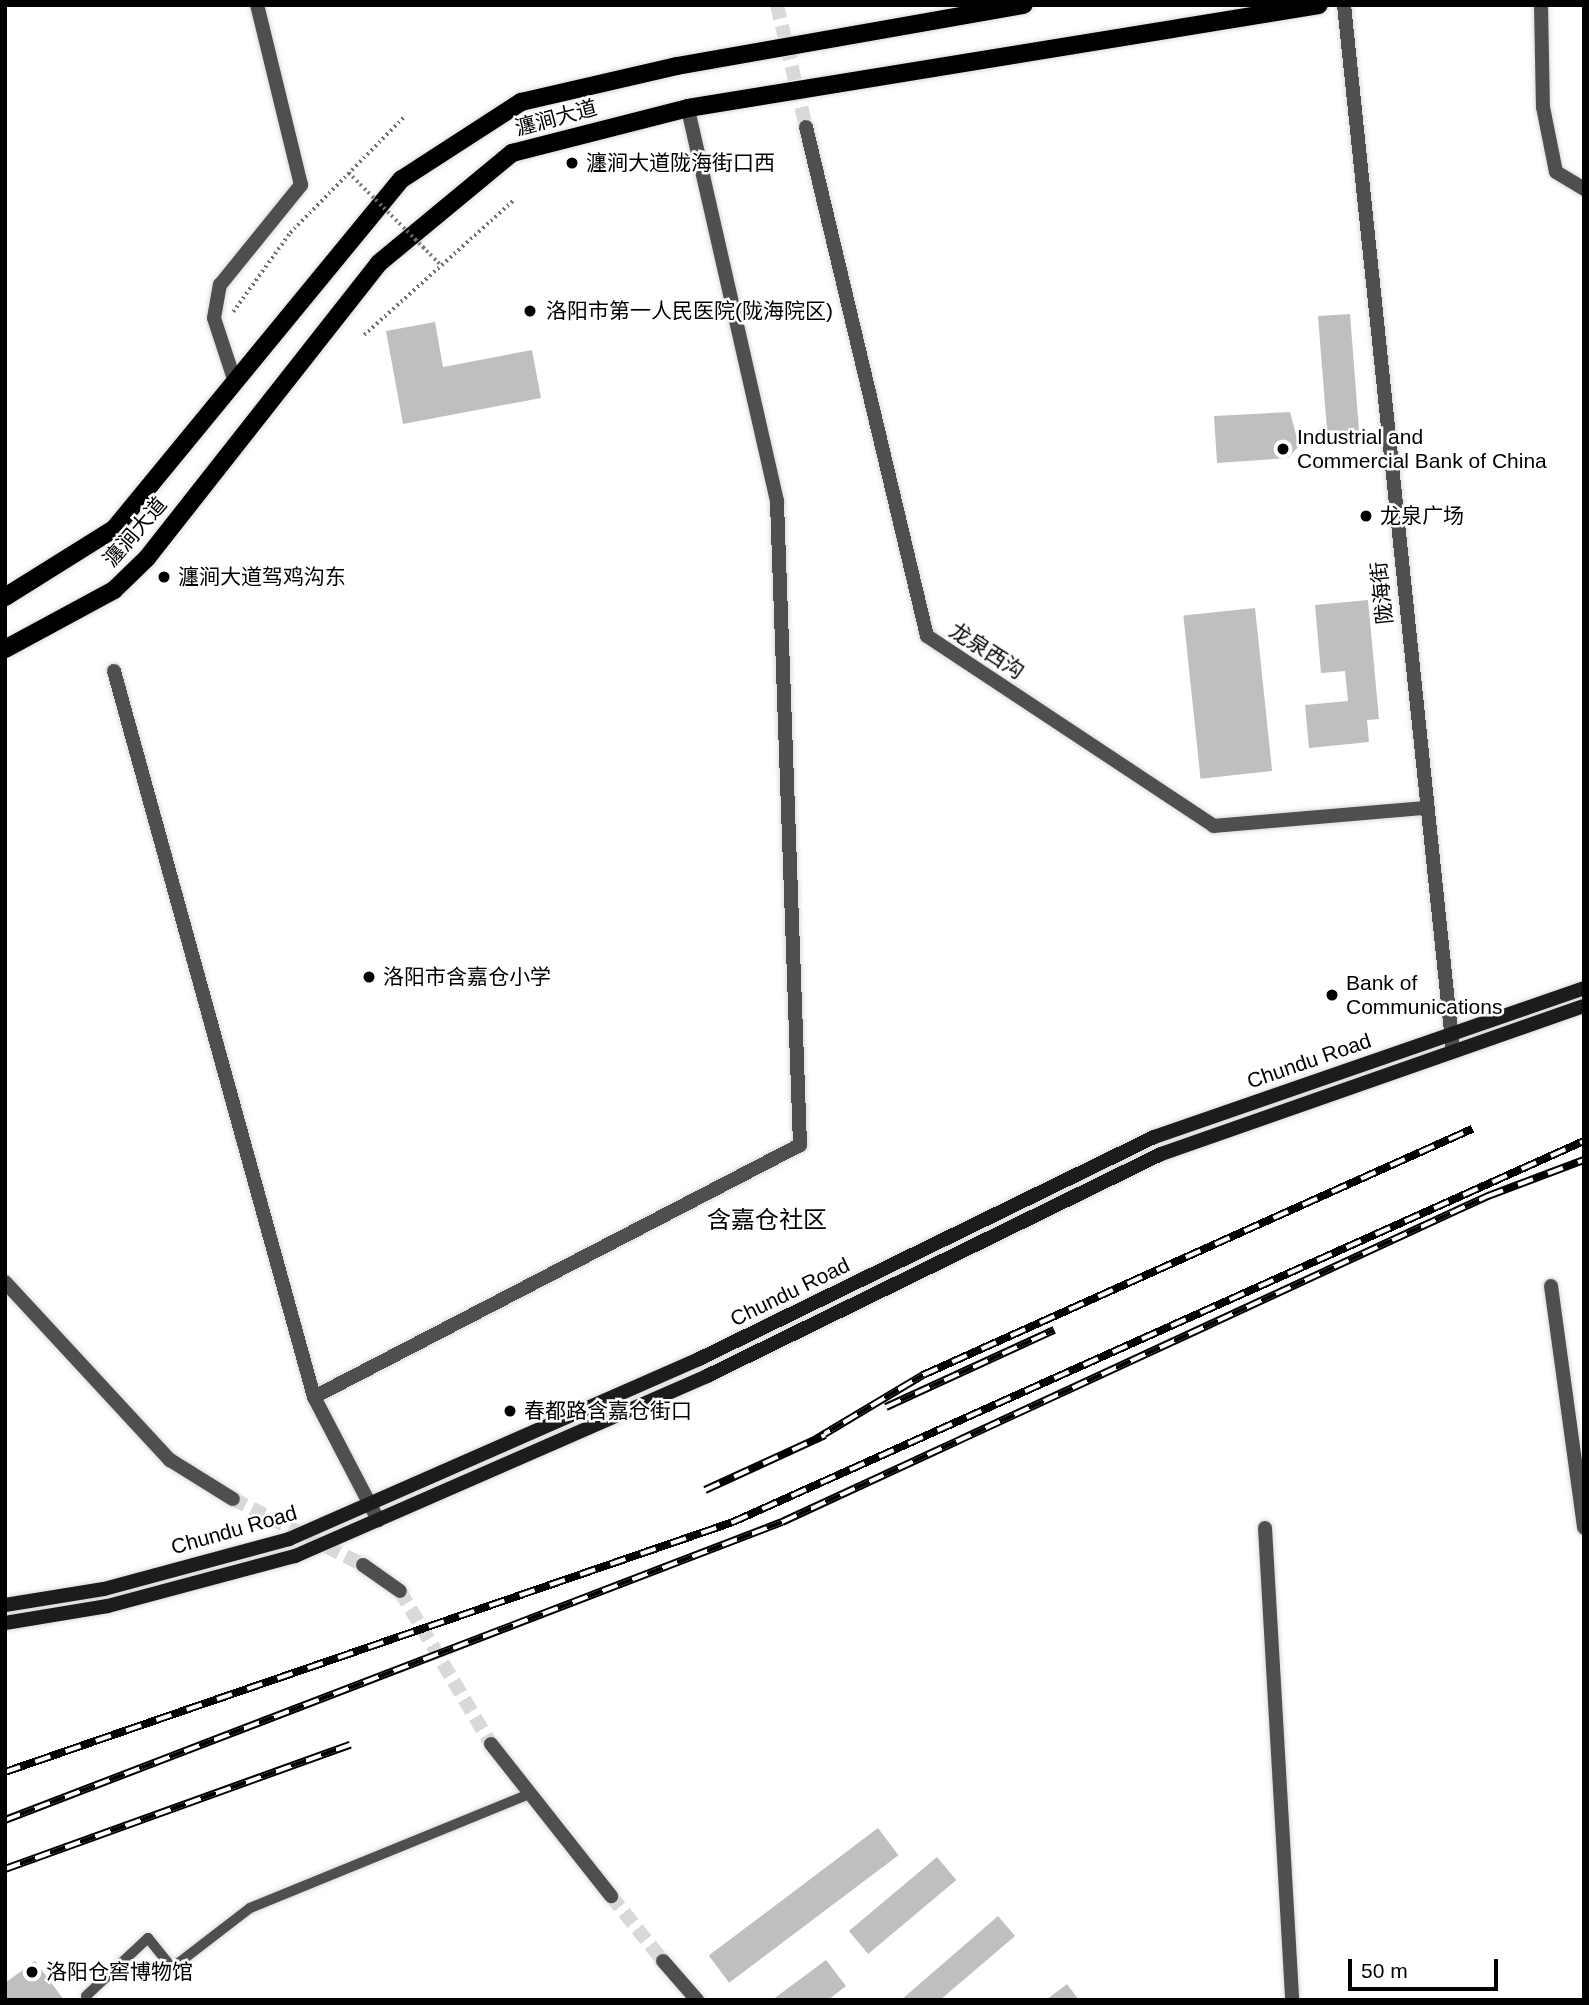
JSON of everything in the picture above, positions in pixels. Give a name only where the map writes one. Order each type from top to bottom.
[{"type":"main road","name":"瀍涧大道","points":[[5,597],[114,529],[402,179],[521,102],[677,66],[1024,5]]},
{"type":"main road","name":"瀍涧大道","points":[[5,649],[114,590],[147,558],[379,263],[512,153],[688,108],[1319,5]]},
{"type":"main road","name":"Chundu Road","points":[[5,1605],[104,1589],[276,1543],[699,1359],[1154,1137],[1584,988]]},
{"type":"main road","name":"Chundu Road","points":[[5,1623],[108,1606],[295,1556],[707,1376],[1161,1154],[1584,1006]]},
{"type":"street","points":[[235,382],[214,318],[220,285],[301,186],[257,5]]},
{"type":"street","name":"陇海街","points":[[1344,5],[1447,1035],[1453,1050]]},
{"type":"street","points":[[1541,5],[1543,107],[1556,172],[1584,189]]},
{"type":"street","points":[[314,1397],[800,1145],[776,501],[688,108]]},
{"type":"street","name":"龙泉西沟","points":[[806,127],[927,636],[1214,825],[1424,808]]},
{"type":"street","points":[[114,671],[314,1397],[378,1520]]},
{"type":"street","points":[[5,1282],[170,1460],[233,1499]]},
{"type":"street","points":[[1551,1286],[1584,1528]]},
{"type":"street","points":[[1265,1528],[1292,2000]]},
{"type":"street","points":[[363,1565],[400,1591]]},
{"type":"street","points":[[491,1744],[611,1896]]},
{"type":"street","points":[[663,1961],[697,2000]]},
{"type":"lane","points":[[86,1996],[148,1938],[172,1968],[250,1908],[530,1794]]},
{"type":"path","points":[[231,315],[290,233],[404,117]]},
{"type":"path","points":[[349,173],[442,265]]},
{"type":"path","points":[[364,335],[514,200]]},
{"type":"building","points":[[1350,314],[1360,443],[1320,446],[1318,430],[1327,430],[1318,316]]},
{"type":"building","points":[[435,322],[443,367],[532,350],[541,398],[403,424],[386,331]]},
{"type":"building","points":[[1290,412],[1299,446],[1288,458],[1217,463],[1214,416]]},
{"type":"building","points":[[1368,600],[1379,719],[1367,720],[1369,742],[1309,748],[1305,705],[1348,701],[1345,671],[1321,673],[1315,605]]},
{"type":"building","points":[[1255,608],[1272,771],[1201,779],[1183,616]]},
{"type":"building","points":[[878,1828],[898,1855],[729,1983],[709,1956]]},
{"type":"building","points":[[937,1857],[956,1880],[868,1954],[849,1931]]},
{"type":"building","points":[[998,1916],[1015,1936],[940,2000],[901,2000]]},
{"type":"building","points":[[826,1960],[846,1986],[828,2000],[772,2000]]},
{"type":"building","name":"洛阳仓窖博物馆","points":[[35,1961],[64,2000],[5,2000],[5,1983]]},
{"type":"building","points":[[1067,1984],[1079,2000],[1046,2000]]},
{"type":"tunnel","points":[[777,5],[806,127]]},
{"type":"tunnel","points":[[233,1499],[363,1565]]},
{"type":"tunnel","points":[[400,1591],[491,1744]]},
{"type":"tunnel","points":[[611,1896],[663,1961]]},
{"type":"railway","points":[[816,1439],[923,1375],[1472,1129]]},
{"type":"railway","points":[[5,1772],[733,1522],[1584,1141]]},
{"type":"railway","points":[[5,1820],[782,1522],[1488,1196],[1584,1160]]},
{"type":"railway","points":[[886,1407],[1054,1330]]},
{"type":"railway","points":[[705,1490],[825,1435]]},
{"type":"railway","points":[[5,1869],[350,1745]]},
{"type":"place","name":"瀍涧大道陇海街口西","points":[[572,163]]},
{"type":"place","name":"洛阳市第一人民医院(陇海院区)","points":[[530,311]]},
{"type":"place","name":"Industrial and Commercial Bank of China","points":[[1283,449]]},
{"type":"place","name":"龙泉广场","points":[[1366,516]]},
{"type":"place","name":"瀍涧大道驾鸡沟东","points":[[164,577]]},
{"type":"place","name":"洛阳市含嘉仓小学","points":[[369,977]]},
{"type":"place","name":"Bank of Communications","points":[[1332,995]]},
{"type":"place","name":"春都路含嘉仓街口","points":[[510,1411]]},
{"type":"place","name":"洛阳仓窖博物馆","points":[[32,1972]]},
{"type":"district","name":"含嘉仓社区","points":[[767,1220]]}]
